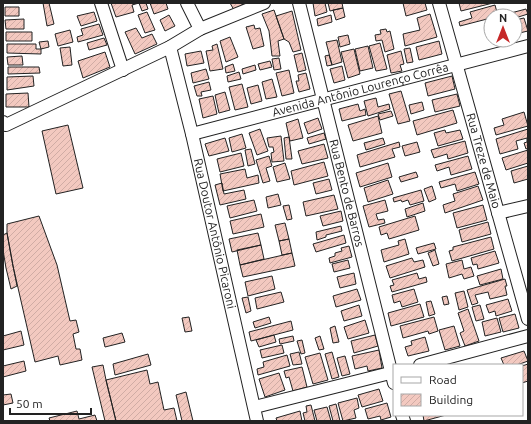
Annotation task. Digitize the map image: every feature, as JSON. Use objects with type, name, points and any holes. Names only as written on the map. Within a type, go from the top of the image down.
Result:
[{"type":"street","points":[[101,3],[123,70]]},
{"type":"street","points":[[187,3],[200,29]]},
{"type":"street","points":[[5,123],[123,70],[170,47],[200,29],[264,3]]},
{"type":"street","name":"Rua Bento de Barros","points":[[299,3],[393,376]]},
{"type":"street","name":"Rua Treze de Maio","points":[[439,3],[528,319]]},
{"type":"street","name":"Avenida Antônio Lourenço Corrêa","points":[[192,134],[528,46]]},
{"type":"street","name":"Rua Doutor Antônio Picaroni","points":[[170,47],[192,134],[258,421]]},
{"type":"street","points":[[498,213],[528,206]]},
{"type":"street","points":[[424,364],[528,336]]},
{"type":"street","points":[[255,407],[393,376]]},
{"type":"building","points":[[43,3],[49,3],[54,24],[47,26]]},
{"type":"building","points":[[111,3],[139,3],[132,5],[134,12],[116,17]]},
{"type":"building","points":[[139,3],[146,3],[148,9],[142,11]]},
{"type":"building","points":[[150,3],[166,3],[168,9],[154,14]]},
{"type":"building","points":[[230,3],[245,3],[234,10]]},
{"type":"building","points":[[313,3],[325,3],[327,12],[315,16]]},
{"type":"building","points":[[328,3],[342,3],[343,8],[330,11]]},
{"type":"building","points":[[403,3],[425,3],[427,10],[406,16]]},
{"type":"building","points":[[459,3],[493,3],[461,11]]},
{"type":"building","points":[[495,5],[496,8],[484,8]]},
{"type":"building","points":[[5,7],[19,7],[19,16],[5,16]]},
{"type":"building","points":[[343,8],[345,17],[336,20],[333,10]]},
{"type":"building","points":[[483,8],[483,20],[460,26],[459,22],[472,18],[470,12]]},
{"type":"building","points":[[526,9],[528,14],[523,16],[523,10]]},
{"type":"building","points":[[274,10],[284,39],[278,41],[280,56],[272,56],[269,31],[262,14]]},
{"type":"building","points":[[292,11],[301,50],[293,52],[289,42],[284,39],[276,16]]},
{"type":"building","points":[[94,12],[97,21],[81,26],[77,16]]},
{"type":"building","points":[[147,12],[155,30],[145,33],[138,15]]},
{"type":"building","points":[[430,14],[437,37],[405,46],[403,34],[420,30],[417,18]]},
{"type":"building","points":[[169,15],[175,26],[165,31],[160,20]]},
{"type":"building","points":[[331,15],[332,22],[318,26],[317,19]]},
{"type":"building","points":[[523,18],[528,31],[523,32]]},
{"type":"building","points":[[24,19],[24,29],[6,29],[5,20]]},
{"type":"building","points":[[99,24],[103,35],[78,42],[77,37],[83,35],[81,29]]},
{"type":"building","points":[[254,25],[255,29],[260,28],[264,46],[253,49],[246,27]]},
{"type":"building","points":[[136,28],[142,38],[152,34],[157,44],[135,54],[125,32]]},
{"type":"building","points":[[386,29],[387,32],[390,31],[394,49],[385,52],[382,40],[376,41],[375,35],[381,34],[380,30]]},
{"type":"building","points":[[70,30],[73,42],[58,46],[55,34]]},
{"type":"building","points":[[6,32],[32,32],[32,41],[6,41]]},
{"type":"building","points":[[348,35],[350,44],[340,47],[338,37]]},
{"type":"building","points":[[230,37],[238,57],[226,62],[220,41]]},
{"type":"building","points":[[104,38],[107,45],[89,50],[87,43]]},
{"type":"building","points":[[337,40],[342,62],[332,65],[326,42]]},
{"type":"building","points":[[48,41],[49,47],[41,49],[39,42]]},
{"type":"building","points":[[439,41],[442,54],[419,60],[416,47]]},
{"type":"building","points":[[380,43],[387,69],[376,71],[369,46]]},
{"type":"building","points":[[7,44],[36,44],[36,49],[41,49],[41,54],[7,53]]},
{"type":"building","points":[[217,44],[223,69],[210,71],[206,51],[213,50],[212,46]]},
{"type":"building","points":[[368,46],[373,68],[360,71],[355,49]]},
{"type":"building","points":[[70,47],[72,65],[63,66],[60,48]]},
{"type":"building","points":[[410,48],[413,62],[407,63],[404,49]]},
{"type":"building","points":[[354,49],[360,74],[348,78],[341,52]]},
{"type":"building","points":[[201,51],[204,63],[187,66],[185,54]]},
{"type":"building","points":[[401,51],[404,64],[400,65],[402,71],[391,73],[387,55]]},
{"type":"building","points":[[105,52],[110,67],[83,78],[78,61]]},
{"type":"building","points":[[302,53],[306,70],[298,72],[294,55]]},
{"type":"building","points":[[329,55],[332,65],[327,66],[325,56]]},
{"type":"building","points":[[22,56],[23,65],[8,65],[7,57]]},
{"type":"building","points":[[279,58],[281,69],[274,70],[272,59]]},
{"type":"building","points":[[270,61],[272,67],[260,70],[258,64]]},
{"type":"building","points":[[233,64],[235,71],[226,73],[225,67]]},
{"type":"building","points":[[255,65],[256,70],[243,74],[242,69]]},
{"type":"building","points":[[342,66],[345,80],[334,83],[330,69]]},
{"type":"building","points":[[8,67],[39,67],[40,73],[8,74]]},
{"type":"building","points":[[206,69],[209,79],[193,83],[191,73]]},
{"type":"building","points":[[289,70],[294,93],[282,96],[276,73]]},
{"type":"building","points":[[239,72],[241,79],[228,82],[227,76]]},
{"type":"building","points":[[306,73],[310,89],[299,92],[296,81],[299,81],[298,75]]},
{"type":"building","points":[[33,76],[34,86],[7,90],[7,77]]},
{"type":"building","points":[[452,76],[455,89],[428,96],[425,83]]},
{"type":"building","points":[[272,79],[277,97],[266,99],[262,82]]},
{"type":"building","points":[[209,82],[211,90],[201,92],[202,96],[197,96],[194,86]]},
{"type":"building","points":[[242,84],[248,107],[235,110],[229,87]]},
{"type":"building","points":[[258,85],[262,101],[251,104],[247,88]]},
{"type":"building","points":[[401,91],[410,121],[398,124],[389,94]]},
{"type":"building","points":[[225,92],[230,110],[219,113],[215,95]]},
{"type":"building","points":[[28,93],[29,107],[6,107],[6,94]]},
{"type":"building","points":[[457,94],[460,106],[435,112],[432,100]]},
{"type":"building","points":[[213,96],[217,114],[203,118],[199,99]]},
{"type":"building","points":[[376,98],[378,107],[389,104],[390,109],[368,116],[364,101]]},
{"type":"building","points":[[422,102],[424,110],[411,114],[409,105]]},
{"type":"building","points":[[358,104],[360,111],[365,109],[366,115],[342,121],[339,109]]},
{"type":"building","points":[[453,110],[457,123],[417,135],[413,121]]},
{"type":"building","points":[[391,111],[393,116],[380,120],[378,114]]},
{"type":"building","points":[[524,112],[528,126],[496,135],[494,128],[504,125],[502,119]]},
{"type":"building","points":[[378,116],[382,133],[353,141],[348,125]]},
{"type":"building","points":[[318,118],[322,129],[308,134],[304,123]]},
{"type":"building","points":[[298,119],[303,138],[290,141],[286,123]]},
{"type":"building","points":[[68,125],[83,188],[56,194],[42,131]]},
{"type":"building","points":[[260,129],[268,151],[257,155],[249,133]]},
{"type":"building","points":[[528,129],[528,148],[526,149],[524,143],[527,142],[527,138],[516,141],[518,149],[500,154],[496,139]]},
{"type":"building","points":[[445,130],[446,133],[460,130],[463,139],[438,146],[434,133]]},
{"type":"building","points":[[324,133],[326,139],[309,144],[307,138]]},
{"type":"building","points":[[242,134],[246,148],[232,152],[229,138]]},
{"type":"building","points":[[281,136],[284,161],[272,162],[271,153],[274,152],[273,147],[269,147],[267,138]]},
{"type":"building","points":[[289,137],[292,159],[286,159],[284,138]]},
{"type":"building","points":[[225,138],[229,151],[209,156],[205,144]]},
{"type":"building","points":[[383,138],[385,144],[366,150],[364,143]]},
{"type":"building","points":[[465,141],[468,153],[448,159],[447,154],[434,158],[431,150]]},
{"type":"building","points":[[399,142],[400,147],[392,149],[395,157],[360,167],[357,155]]},
{"type":"building","points":[[417,142],[420,152],[405,156],[402,146]]},
{"type":"building","points":[[324,144],[328,158],[302,164],[298,151]]},
{"type":"building","points":[[251,149],[255,164],[248,166],[245,150]]},
{"type":"building","points":[[528,150],[528,163],[506,170],[502,158]]},
{"type":"building","points":[[241,153],[244,166],[220,172],[217,159]]},
{"type":"building","points":[[269,156],[272,166],[266,168],[270,181],[263,183],[256,160]]},
{"type":"building","points":[[468,156],[472,169],[451,175],[449,167],[437,171],[435,165]]},
{"type":"building","points":[[324,162],[328,176],[294,185],[291,171]]},
{"type":"building","points":[[285,163],[290,179],[277,182],[273,167]]},
{"type":"building","points":[[388,163],[392,177],[360,187],[356,173]]},
{"type":"building","points":[[528,166],[528,179],[514,183],[511,171]]},
{"type":"building","points":[[245,169],[247,178],[258,175],[259,183],[223,191],[220,174]]},
{"type":"building","points":[[416,172],[418,177],[401,182],[399,177]]},
{"type":"building","points":[[475,172],[479,184],[457,191],[455,184],[441,188],[439,182]]},
{"type":"building","points":[[329,179],[332,190],[316,194],[313,183]]},
{"type":"building","points":[[388,180],[393,194],[368,202],[364,188]]},
{"type":"building","points":[[222,183],[224,194],[244,190],[246,199],[220,205],[215,185]]},
{"type":"building","points":[[432,186],[436,199],[429,202],[424,189]]},
{"type":"building","points":[[478,186],[483,200],[445,213],[443,205],[455,201],[453,194]]},
{"type":"building","points":[[421,190],[424,201],[410,205],[408,200],[394,202],[393,198]]},
{"type":"building","points":[[278,194],[281,205],[268,208],[266,197]]},
{"type":"building","points":[[334,195],[338,209],[306,216],[303,202]]},
{"type":"building","points":[[254,200],[257,211],[230,218],[227,206]]},
{"type":"building","points":[[385,200],[388,211],[376,214],[378,220],[384,219],[385,223],[369,227],[363,206]]},
{"type":"building","points":[[423,203],[425,211],[407,217],[405,209]]},
{"type":"building","points":[[289,205],[292,219],[287,220],[283,206]]},
{"type":"building","points":[[483,205],[487,220],[457,228],[453,213]]},
{"type":"building","points":[[341,211],[343,221],[323,226],[320,216]]},
{"type":"building","points":[[261,214],[264,227],[233,234],[230,221]]},
{"type":"building","points":[[39,216],[57,265],[70,321],[76,320],[79,332],[73,334],[76,349],[80,349],[82,360],[60,365],[58,356],[35,362],[7,233],[7,224]]},
{"type":"building","points":[[415,216],[419,230],[389,239],[387,233],[381,235],[379,227]]},
{"type":"building","points":[[488,222],[491,234],[462,242],[459,230]]},
{"type":"building","points":[[285,223],[289,239],[279,241],[275,225]]},
{"type":"building","points":[[341,226],[342,231],[326,235],[326,237],[317,240],[316,232]]},
{"type":"building","points":[[7,233],[17,286],[11,289],[3,250],[3,235]]},
{"type":"building","points":[[258,233],[261,245],[232,252],[229,239]]},
{"type":"building","points":[[344,235],[346,243],[316,252],[313,244]]},
{"type":"building","points":[[491,237],[494,249],[452,261],[449,251],[453,250],[453,247]]},
{"type":"building","points":[[289,239],[292,253],[282,255],[279,241]]},
{"type":"building","points":[[405,239],[409,254],[384,262],[381,250],[399,245],[398,241]]},
{"type":"building","points":[[434,243],[436,249],[418,254],[416,248]]},
{"type":"building","points":[[261,245],[264,259],[240,265],[237,250]]},
{"type":"building","points":[[349,246],[352,257],[330,263],[329,258],[335,256],[335,253],[342,251],[341,248]]},
{"type":"building","points":[[435,250],[439,264],[433,266],[428,253]]},
{"type":"building","points":[[495,251],[499,263],[478,269],[477,264],[473,265],[471,258]]},
{"type":"building","points":[[292,253],[295,266],[243,277],[240,265]]},
{"type":"building","points":[[412,258],[414,262],[423,260],[425,267],[390,278],[386,266]]},
{"type":"building","points":[[348,260],[350,268],[334,272],[332,264]]},
{"type":"building","points":[[462,260],[464,269],[471,267],[474,276],[464,279],[462,274],[449,278],[446,264]]},
{"type":"building","points":[[501,269],[503,279],[480,285],[477,276]]},
{"type":"building","points":[[354,273],[356,284],[340,288],[337,277]]},
{"type":"building","points":[[417,273],[419,279],[426,277],[427,282],[392,292],[390,286],[394,285],[392,280]]},
{"type":"building","points":[[272,276],[275,289],[248,296],[245,282]]},
{"type":"building","points":[[505,279],[507,295],[490,299],[488,292],[475,295],[478,303],[472,305],[467,290]]},
{"type":"building","points":[[357,289],[361,300],[336,307],[333,296]]},
{"type":"building","points":[[414,289],[418,302],[402,307],[400,301],[394,303],[392,295]]},
{"type":"building","points":[[464,291],[468,307],[459,310],[455,293]]},
{"type":"building","points":[[281,292],[284,302],[257,309],[255,298]]},
{"type":"building","points":[[447,296],[449,304],[444,305],[442,297]]},
{"type":"building","points":[[248,297],[251,311],[246,313],[242,298]]},
{"type":"building","points":[[508,299],[512,311],[496,316],[495,311],[489,313],[486,305]]},
{"type":"building","points":[[431,301],[435,314],[429,316],[426,302]]},
{"type":"building","points":[[420,304],[424,317],[391,326],[388,313]]},
{"type":"building","points":[[359,305],[362,316],[344,321],[341,311]]},
{"type":"building","points":[[480,305],[484,319],[476,321],[472,307]]},
{"type":"building","points":[[468,309],[479,341],[465,346],[460,333],[464,331],[458,313]]},
{"type":"building","points":[[515,314],[519,328],[503,332],[499,318]]},
{"type":"building","points":[[189,317],[192,331],[185,332],[182,318]]},
{"type":"building","points":[[269,317],[271,323],[255,328],[253,322]]},
{"type":"building","points":[[434,317],[438,331],[429,334],[428,331],[403,338],[400,326]]},
{"type":"building","points":[[497,318],[501,332],[485,336],[482,322]]},
{"type":"building","points":[[365,320],[369,333],[348,339],[344,327]]},
{"type":"building","points":[[291,321],[293,330],[251,341],[249,332]]},
{"type":"building","points":[[335,326],[339,342],[333,343],[330,328]]},
{"type":"building","points":[[454,326],[460,346],[445,350],[439,330]]},
{"type":"building","points":[[21,331],[24,345],[3,350],[3,336]]},
{"type":"building","points":[[122,333],[125,342],[105,347],[103,338]]},
{"type":"building","points":[[274,335],[276,342],[259,347],[256,340]]},
{"type":"building","points":[[375,335],[378,346],[354,353],[351,341]]},
{"type":"building","points":[[293,336],[294,341],[280,344],[279,339]]},
{"type":"building","points":[[320,336],[324,349],[319,350],[315,338]]},
{"type":"building","points":[[425,337],[429,351],[408,356],[405,347],[412,345],[411,341]]},
{"type":"building","points":[[302,340],[305,353],[301,354],[297,341]]},
{"type":"building","points":[[282,345],[284,353],[262,358],[260,350]]},
{"type":"building","points":[[379,350],[382,368],[368,371],[367,366],[355,369],[352,356]]},
{"type":"building","points":[[524,351],[528,361],[520,364],[504,364],[501,358]]},
{"type":"building","points":[[299,352],[302,364],[293,365],[290,354]]},
{"type":"building","points":[[332,352],[339,377],[332,379],[325,354]]},
{"type":"building","points":[[320,353],[328,380],[313,384],[305,357]]},
{"type":"building","points":[[148,354],[151,365],[115,375],[113,364]]},
{"type":"building","points":[[287,355],[290,366],[258,375],[257,369],[264,367],[263,362]]},
{"type":"building","points":[[345,356],[350,374],[342,376],[337,358]]},
{"type":"building","points":[[24,361],[26,371],[3,377],[3,366]]},
{"type":"building","points":[[528,364],[528,381],[523,383],[523,366]]},
{"type":"building","points":[[103,365],[116,421],[105,421],[92,367]]},
{"type":"building","points":[[302,367],[307,387],[293,391],[289,377],[286,378],[284,371]]},
{"type":"building","points":[[147,370],[150,384],[158,382],[164,410],[174,408],[177,421],[116,421],[106,380]]},
{"type":"building","points":[[279,373],[285,390],[265,397],[259,379]]},
{"type":"building","points":[[379,389],[383,401],[362,407],[358,395]]},
{"type":"building","points":[[186,392],[193,421],[182,421],[176,395]]},
{"type":"building","points":[[11,394],[13,403],[3,405],[3,395]]},
{"type":"building","points":[[357,398],[359,408],[354,410],[356,418],[343,421],[338,403]]},
{"type":"building","points":[[387,403],[391,417],[381,420],[380,416],[368,419],[365,409]]},
{"type":"building","points":[[336,404],[340,421],[333,421],[329,406]]},
{"type":"building","points":[[311,405],[315,421],[305,421],[303,413],[307,412],[306,406]]},
{"type":"building","points":[[327,407],[331,421],[317,421],[314,410]]},
{"type":"building","points":[[77,411],[79,419],[95,415],[97,421],[50,421],[49,418]]},
{"type":"building","points":[[300,411],[302,421],[277,421],[276,418]]},
{"type":"building","points":[[423,416],[442,416],[424,421]]}]
